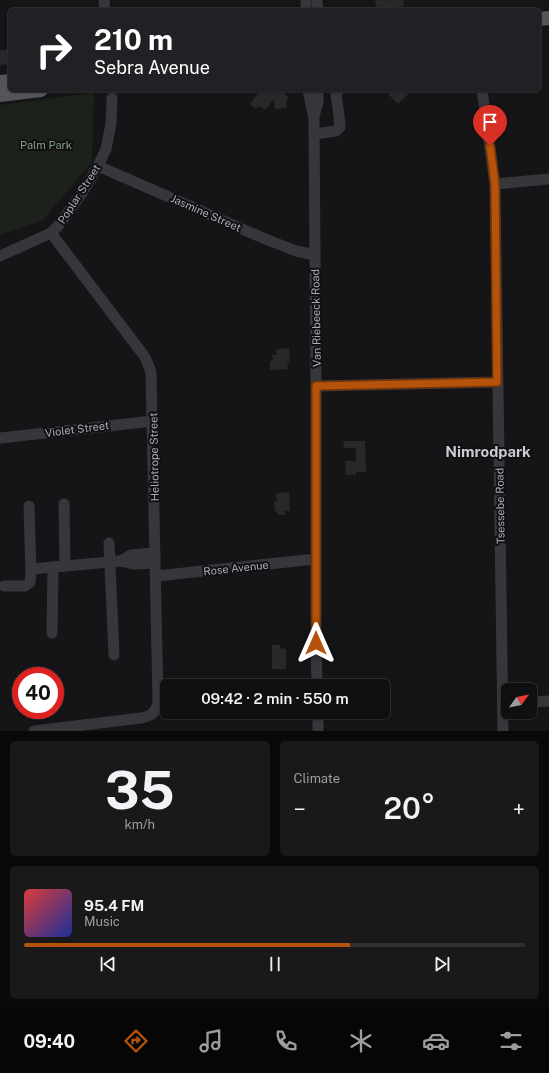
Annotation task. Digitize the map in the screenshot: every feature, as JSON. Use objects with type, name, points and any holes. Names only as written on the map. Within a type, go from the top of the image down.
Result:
[{"type":"main road","points":[[0,95],[25,92]]},
{"type":"street","name":"Van Riebeeck Road","points":[[308,92],[314,119],[317,679]]},
{"type":"street","name":"Van Riebeeck Road","points":[[314,119],[318,103],[318,92]]},
{"type":"street","points":[[314,134],[336,131],[340,127],[340,115],[336,95],[337,92]]},
{"type":"street","name":"Tsessebe Road","points":[[482,92],[495,184],[497,382],[505,683]]},
{"type":"street","name":"Poplar Street","points":[[0,256],[51,233],[59,225],[82,193],[106,149],[110,134],[112,98]]},
{"type":"street","name":"Jasmine Street","points":[[98,166],[263,238],[296,251],[315,255]]},
{"type":"street","points":[[495,184],[549,179]]},
{"type":"street","name":"Heliotrope Street","points":[[34,731],[133,720],[146,717],[153,714],[158,702],[152,378],[149,364],[51,233]]},
{"type":"street","points":[[316,386],[497,382]]},
{"type":"street","name":"Violet Street","points":[[0,438],[153,421]]},
{"type":"street","points":[[64,504],[65,566]]},
{"type":"street","points":[[4,586],[22,586],[28,584],[31,578],[29,506]]},
{"type":"street","points":[[109,544],[114,655]]},
{"type":"street","points":[[31,569],[121,561],[133,564],[155,558]]},
{"type":"street","name":"Rose Avenue","points":[[156,576],[316,558]]},
{"type":"street","points":[[52,632],[53,567]]},
{"type":"street","points":[[537,702],[549,702]]},
{"type":"street","points":[[318,719],[318,731]]},
{"type":"street","name":"Tsessebe Road","points":[[503,731],[504,719]]},
{"type":"green space","name":"Palm Park","points":[[94,93],[92,162],[43,220],[0,235],[0,105]]},
{"type":"building","points":[[375,0],[403,0],[404,6],[377,8]]},
{"type":"building","points":[[0,50],[7,50],[8,64],[0,65]]},
{"type":"building","points":[[259,92],[282,92],[289,98],[286,101],[287,108],[275,109],[274,99],[265,110],[259,106],[256,109],[250,104]]},
{"type":"building","points":[[390,92],[410,92],[398,104],[388,94]]},
{"type":"building","points":[[289,348],[290,363],[287,363],[288,369],[270,370],[270,361],[273,361],[272,355],[277,355],[276,349]]},
{"type":"building","points":[[343,441],[365,441],[366,472],[356,472],[356,475],[346,475],[345,461],[356,461],[356,448],[344,448]]},
{"type":"building","points":[[289,492],[290,511],[285,511],[285,515],[278,515],[277,511],[275,512],[274,502],[277,502],[276,493]]},
{"type":"building","points":[[272,645],[280,645],[280,648],[286,649],[286,669],[272,669]]},
{"type":"district","name":"Nimrodpark","points":[[488,452]]},
{"type":"route","points":[[316,643],[316,386],[497,382],[497,250],[495,184],[490,146]]}]
